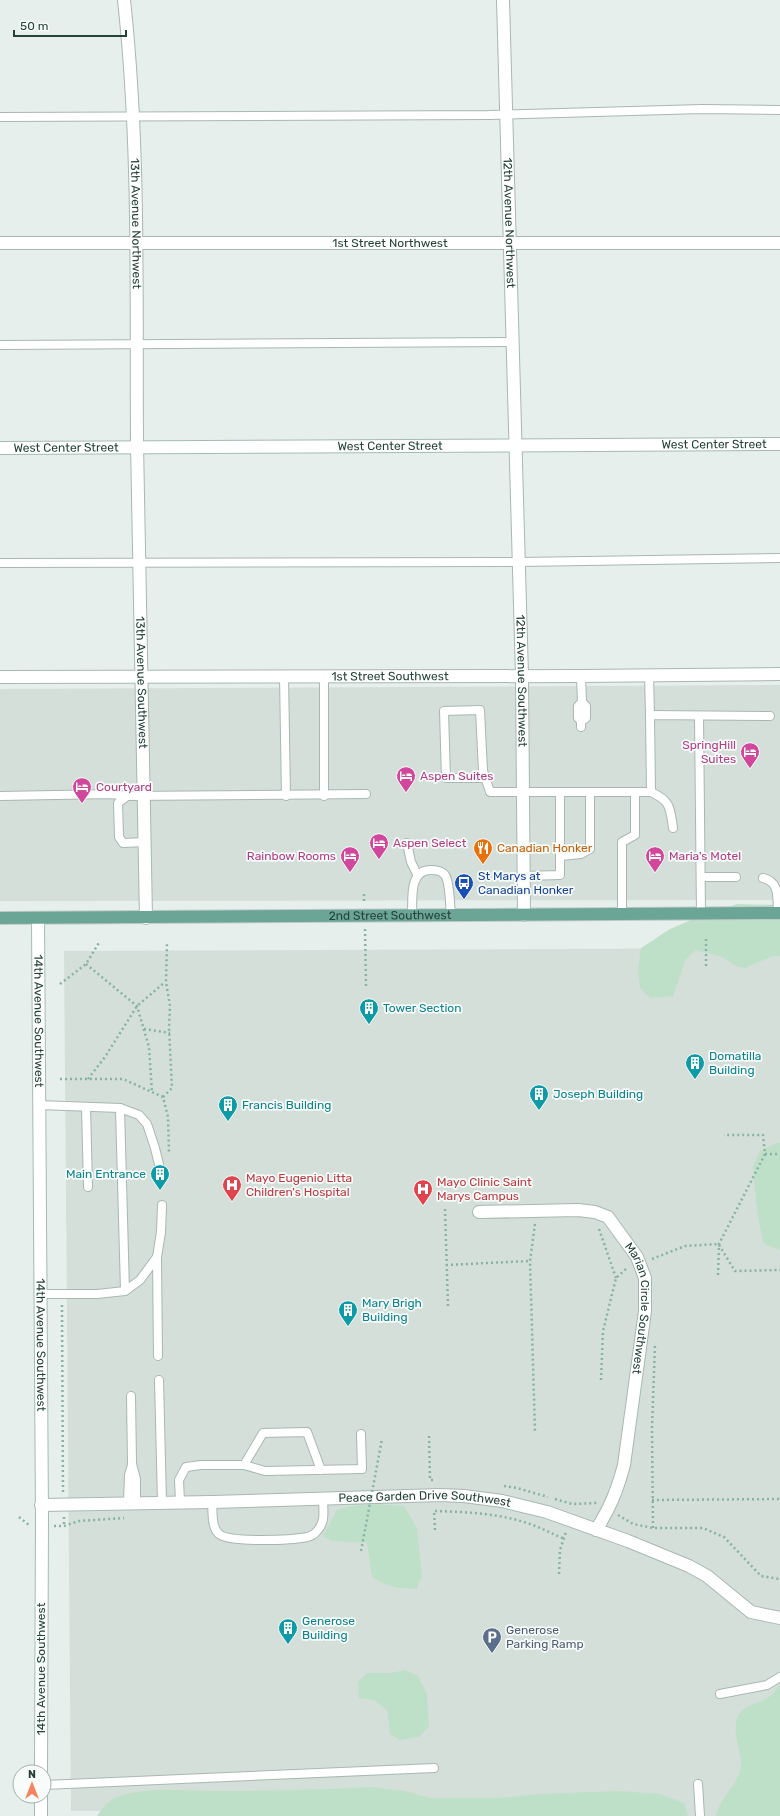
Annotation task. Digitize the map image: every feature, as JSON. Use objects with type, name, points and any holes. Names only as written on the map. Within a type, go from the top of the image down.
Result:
[{"type":"main road","name":"2nd Street Southwest","points":[[0,918],[779,913]]},
{"type":"street","name":"13th Avenue Northwest","points":[[124,0],[130,54],[136,243],[137,447]]},
{"type":"street","name":"12th Avenue Northwest","points":[[503,0],[516,445]]},
{"type":"street","name":"1st Street Northwest","points":[[0,243],[780,243]]},
{"type":"street","name":"West Center Street","points":[[0,448],[780,444]]},
{"type":"street","name":"12th Avenue Southwest","points":[[516,445],[522,676],[524,915]]},
{"type":"street","name":"13th Avenue Southwest","points":[[137,447],[146,918]]},
{"type":"street","name":"1st Street Southwest","points":[[0,677],[581,676],[780,674]]},
{"type":"street","name":"14th Avenue Southwest","points":[[38,918],[41,1294],[41,1764]]},
{"type":"street","name":"Marian Circle Southwest","points":[[479,1212],[578,1210],[595,1212],[608,1217],[637,1257],[644,1278],[644,1311],[624,1466],[611,1506],[596,1530]]},
{"type":"street","name":"Peace Garden Drive Southwest","points":[[41,1505],[423,1496],[472,1497],[502,1501],[528,1507],[657,1551],[707,1576],[751,1612],[780,1618]]},
{"type":"street","points":[[40,1816],[41,1804]]},
{"type":"lane","points":[[0,117],[506,114],[702,109],[780,110]]},
{"type":"lane","points":[[0,345],[513,342]]},
{"type":"lane","points":[[0,563],[519,562],[780,558]]},
{"type":"lane","points":[[649,675],[651,792]]},
{"type":"lane","points":[[284,676],[286,796]]},
{"type":"lane","points":[[324,676],[324,796]]},
{"type":"lane","points":[[581,676],[582,702],[586,706],[586,718],[582,724]]},
{"type":"lane","points":[[484,778],[446,778],[444,711],[480,710],[484,778],[490,792],[651,792],[663,797],[670,809],[673,828]]},
{"type":"lane","points":[[650,715],[770,716]]},
{"type":"lane","points":[[699,716],[701,914]]},
{"type":"lane","points":[[524,876],[560,875],[560,792]]},
{"type":"lane","points":[[561,856],[581,854],[590,849],[590,792]]},
{"type":"lane","points":[[622,914],[622,842],[635,835],[635,792]]},
{"type":"lane","points":[[0,796],[111,794],[127,796],[324,796],[366,794]]},
{"type":"lane","points":[[127,796],[118,803],[119,837],[123,843],[145,842]]},
{"type":"lane","points":[[407,843],[411,862],[418,874]]},
{"type":"lane","points":[[412,916],[414,881],[418,874],[425,870],[432,870],[439,871],[445,875],[448,883],[451,916]]},
{"type":"lane","points":[[701,877],[736,877]]},
{"type":"lane","points":[[763,878],[772,880],[775,883],[779,913]]},
{"type":"lane","points":[[40,1105],[120,1108],[139,1115],[147,1124],[162,1177]]},
{"type":"lane","points":[[86,1107],[88,1187]]},
{"type":"lane","points":[[120,1108],[125,1291]]},
{"type":"lane","points":[[158,1356],[157,1257],[161,1232],[162,1205]]},
{"type":"lane","points":[[41,1294],[97,1294],[125,1291],[140,1280],[157,1257]]},
{"type":"lane","points":[[159,1380],[162,1502]]},
{"type":"lane","points":[[131,1396],[132,1464],[136,1479],[132,1503]]},
{"type":"lane","points":[[244,1465],[263,1433],[307,1432],[320,1470]]},
{"type":"lane","points":[[180,1502],[179,1480],[186,1468],[201,1465],[244,1465],[265,1472],[362,1469],[361,1434]]},
{"type":"lane","points":[[212,1502],[214,1527],[224,1538],[239,1540],[292,1539],[308,1537],[316,1532],[322,1525],[324,1518],[323,1499]]},
{"type":"lane","points":[[720,1694],[767,1685],[780,1677]]},
{"type":"lane","points":[[52,1785],[434,1768]]},
{"type":"lane","points":[[698,1784],[700,1816]]},
{"type":"path","points":[[706,939],[706,966]]},
{"type":"path","points":[[60,984],[86,964],[100,941]]},
{"type":"path","points":[[163,1097],[172,1088],[170,1006],[166,982],[167,942]]},
{"type":"path","points":[[366,947],[366,986]]},
{"type":"path","points":[[86,964],[137,1006],[149,1047],[152,1093]]},
{"type":"path","points":[[88,1079],[105,1057],[137,1006],[166,982]]},
{"type":"path","points":[[144,1029],[170,1033]]},
{"type":"path","points":[[60,1078],[123,1079],[163,1097]]},
{"type":"path","points":[[163,1097],[168,1117],[169,1156]]},
{"type":"path","points":[[718,1276],[719,1244],[765,1154],[763,1135],[724,1135]]},
{"type":"path","points":[[765,1154],[780,1154]]},
{"type":"path","points":[[445,1209],[448,1306]]},
{"type":"path","points":[[597,1222],[616,1278],[603,1331],[601,1380]]},
{"type":"path","points":[[535,1432],[530,1261],[535,1224],[542,1224]]},
{"type":"path","points":[[655,1265],[654,1258],[685,1246],[719,1244]]},
{"type":"path","points":[[719,1244],[735,1271],[780,1270]]},
{"type":"path","points":[[446,1265],[530,1261]]},
{"type":"path","points":[[62,1294],[63,1487]]},
{"type":"path","points":[[655,1336],[652,1428],[653,1528],[703,1528],[724,1536],[761,1576],[780,1578]]},
{"type":"path","points":[[429,1436],[430,1480],[438,1481]]},
{"type":"path","points":[[361,1551],[382,1439]]},
{"type":"path","points":[[503,1486],[517,1488],[572,1504]]},
{"type":"path","points":[[652,1500],[780,1499]]},
{"type":"path","points":[[435,1530],[434,1511],[473,1512],[506,1517],[528,1523],[565,1539],[560,1550],[559,1574]]},
{"type":"path","points":[[64,1526],[79,1521],[126,1518]]},
{"type":"shaded area","points":[[780,685],[780,900],[0,901],[0,689]]},
{"type":"shaded area","name":"Mayo Clinic Saint Marys Campus","points":[[780,948],[780,1816],[345,1816],[344,1809],[71,1811],[64,951]]},
{"type":"green space","points":[[737,904],[780,905],[780,956],[773,956],[745,968],[736,966],[722,957],[696,950],[686,959],[673,996],[650,998],[640,987],[638,970],[641,948],[670,929]]},
{"type":"green space","points":[[780,1143],[780,1250],[764,1244],[756,1203],[753,1166],[760,1151]]},
{"type":"green space","points":[[375,1504],[404,1506],[417,1528],[422,1577],[416,1589],[393,1586],[372,1577],[367,1543],[332,1541],[323,1536],[337,1510],[352,1506]]},
{"type":"green space","points":[[405,1670],[418,1676],[427,1694],[429,1726],[419,1737],[400,1740],[390,1734],[387,1710],[374,1700],[359,1698],[358,1682],[367,1673],[391,1673]]},
{"type":"green space","points":[[780,1685],[780,1816],[716,1816],[720,1804],[735,1783],[740,1771],[741,1759],[736,1738],[736,1723],[738,1716],[743,1709],[771,1696]]},
{"type":"green space","points":[[371,1787],[405,1791],[430,1798],[497,1798],[540,1794],[619,1791],[660,1794],[684,1803],[688,1816],[97,1816],[111,1800],[142,1791],[274,1791]]},
{"type":"place","name":"SpringHill Suites","points":[[750,769]]},
{"type":"place","name":"Aspen Suites","points":[[406,793]]},
{"type":"place","name":"Courtyard","points":[[82,804]]},
{"type":"place","name":"Aspen Select","points":[[379,860]]},
{"type":"place","name":"Canadian Honker","points":[[483,865]]},
{"type":"place","name":"Rainbow Rooms","points":[[350,873]]},
{"type":"place","name":"Maria's Motel","points":[[655,873]]},
{"type":"place","name":"St Marys at Canadian Honker","points":[[464,900]]},
{"type":"place","name":"Tower Section","points":[[369,1025]]},
{"type":"place","name":"Domatilla Building","points":[[695,1080]]},
{"type":"place","name":"Joseph Building","points":[[539,1111]]},
{"type":"place","name":"Francis Building","points":[[228,1122]]},
{"type":"place","name":"Main Entrance","points":[[160,1191]]},
{"type":"place","name":"Mayo Eugenio Litta Children's Hospital","points":[[232,1202]]},
{"type":"place","name":"Mayo Clinic Saint Marys Campus","points":[[423,1206]]},
{"type":"place","name":"Mary Brigh Building","points":[[348,1327]]},
{"type":"place","name":"Generose Building","points":[[288,1645]]},
{"type":"place","name":"Generose Parking Ramp","points":[[492,1654]]}]
